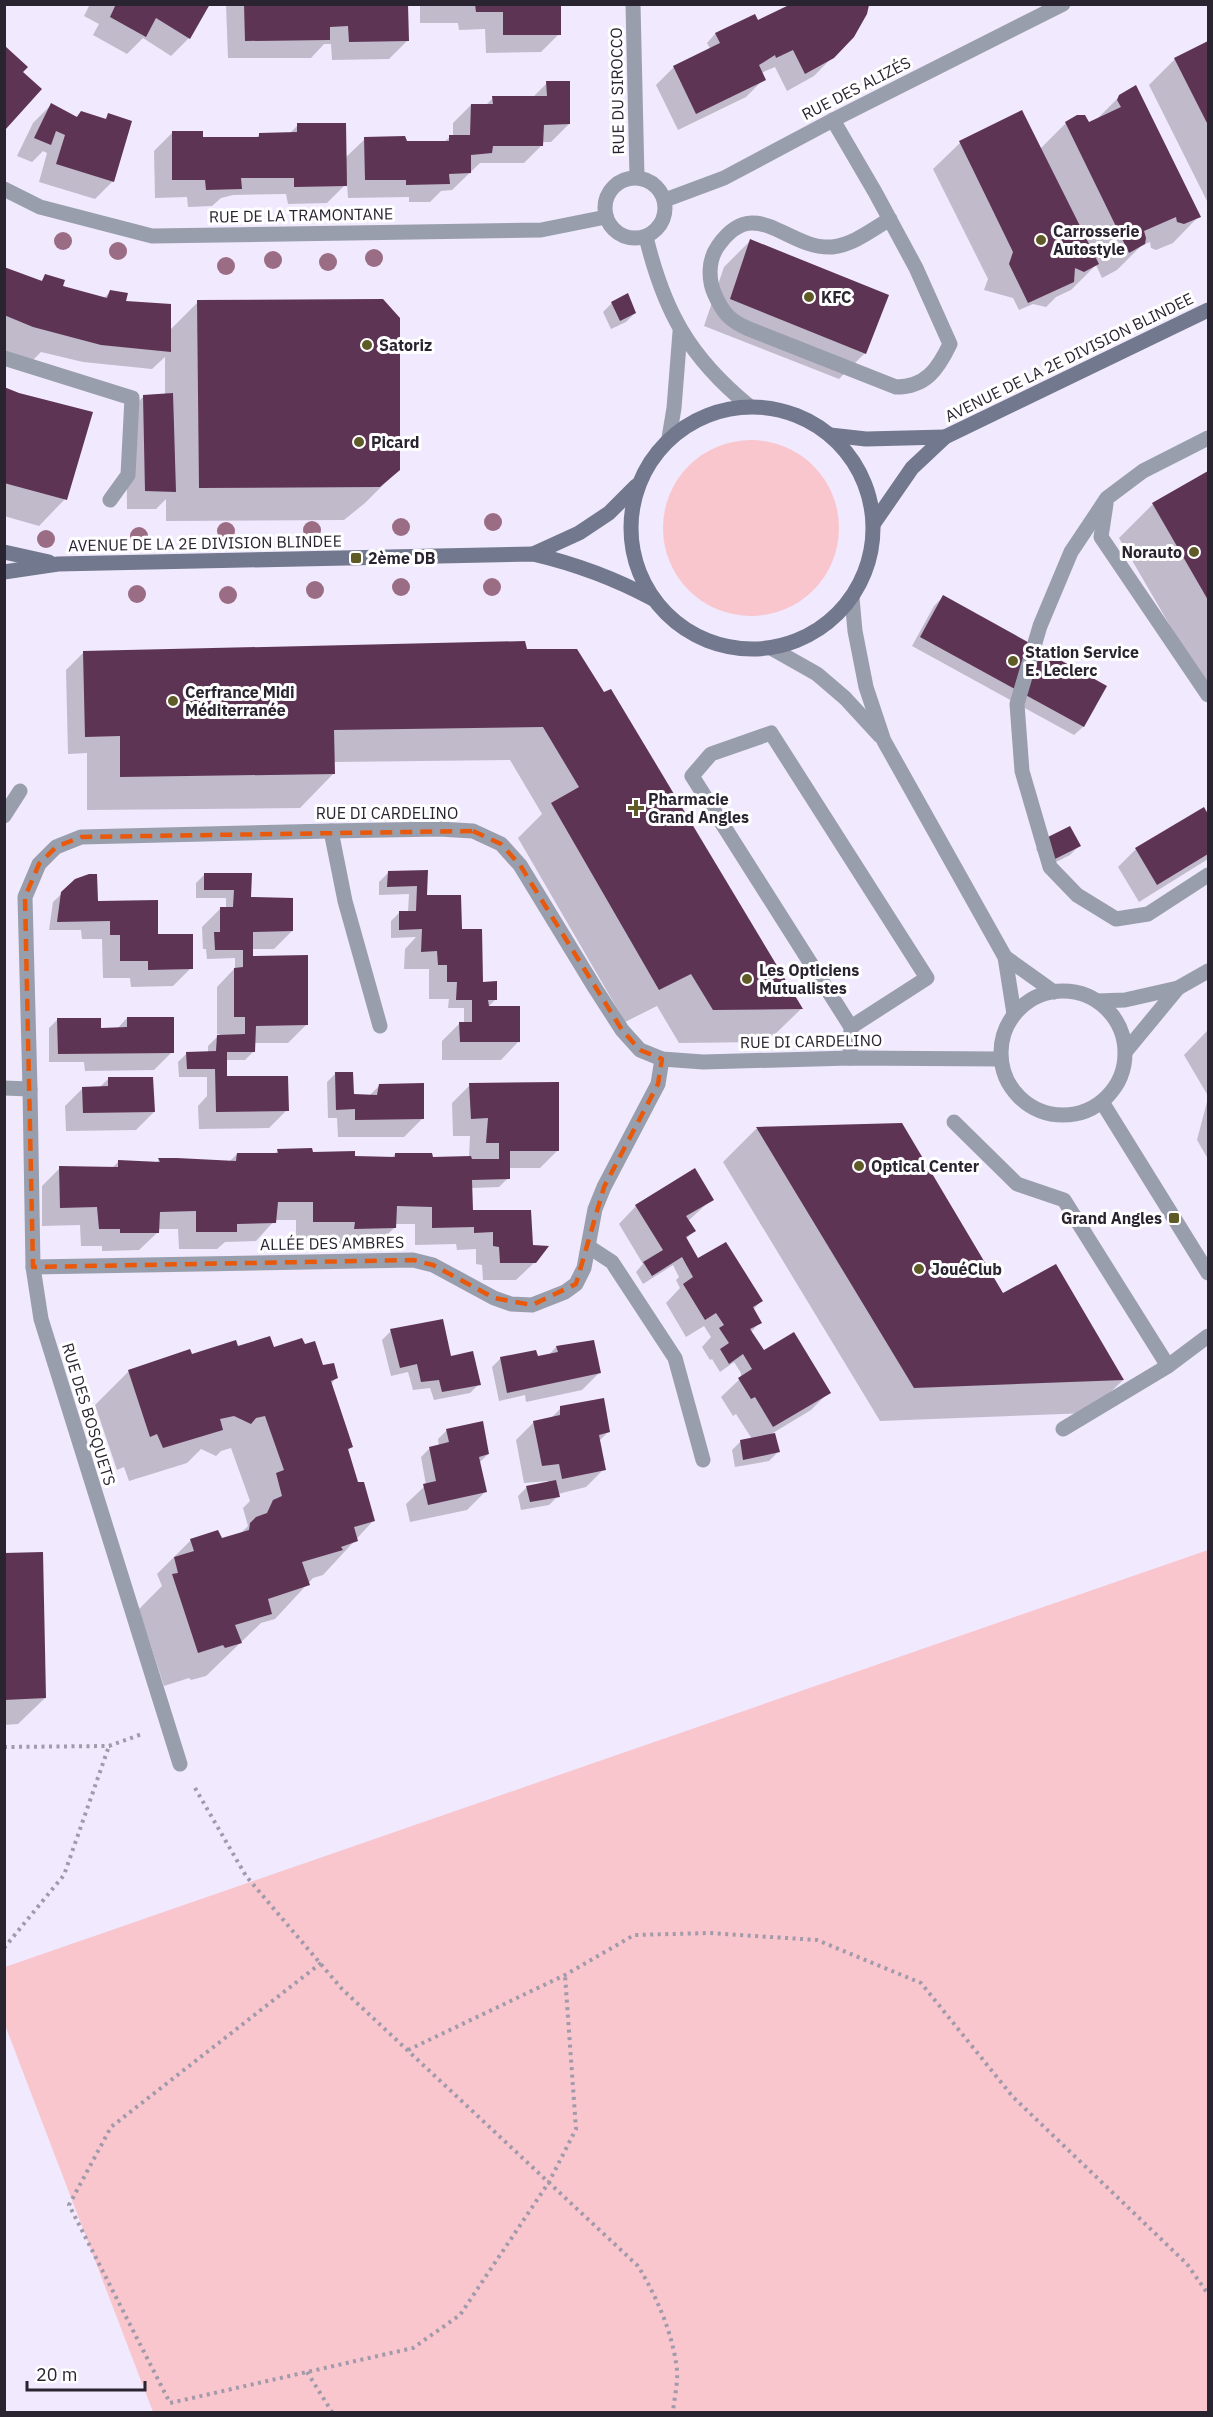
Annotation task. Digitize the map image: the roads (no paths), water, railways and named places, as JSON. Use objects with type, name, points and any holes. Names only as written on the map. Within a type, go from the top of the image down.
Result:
[{"type":"main road","name":"AVENUE DE LA 2E DIVISION BLINDEE","points":[[874,523],[912,468],[945,437],[1209,310]]},
{"type":"main road","points":[[749,406],[792,412],[830,435],[853,460],[868,490],[874,523],[872,549],[864,574],[852,598],[830,622],[802,639],[771,648],[737,648],[705,640],[676,623],[653,598],[635,564],[630,525],[636,486],[650,460],[669,438],[693,421],[720,410],[749,406]]},
{"type":"main road","name":"AVENUE DE LA 2E DIVISION BLINDEE","points":[[830,435],[866,439],[945,437]]},
{"type":"main road","name":"AVENUE DE LA 2E DIVISION BLINDEE","points":[[533,554],[579,533],[609,513],[636,486]]},
{"type":"main road","points":[[4,552],[58,564]]},
{"type":"main road","name":"AVENUE DE LA 2E DIVISION BLINDEE","points":[[58,564],[533,554],[590,570],[617,580],[653,598]]},
{"type":"main road","points":[[4,572],[58,564]]},
{"type":"street","name":"RUE DU SIROCCO","points":[[633,4],[637,177]]},
{"type":"street","name":"RUE DES ALIZÉS","points":[[665,200],[724,178],[833,120],[1063,4]]},
{"type":"street","points":[[833,120],[890,219],[916,268],[950,344],[937,368],[910,387],[896,387],[734,323],[724,314],[713,292],[710,266],[715,250],[726,234],[738,226],[756,222],[818,245],[833,247],[850,242],[890,219]]},
{"type":"street","points":[[637,177],[647,179],[659,188],[665,200],[666,215],[658,228],[646,237],[622,236],[612,228],[606,217],[604,203],[609,191],[620,181],[637,177]]},
{"type":"street","name":"RUE DE LA TRAMONTANE","points":[[4,189],[40,207],[152,236],[541,230],[606,217]]},
{"type":"street","points":[[646,237],[651,260],[680,332],[700,360],[724,386],[749,406]]},
{"type":"street","points":[[669,438],[674,408],[680,332]]},
{"type":"street","points":[[4,358],[132,398],[128,475],[110,500]]},
{"type":"street","points":[[1209,438],[1143,471],[1107,498],[1071,552],[1040,626],[1017,704],[1022,771],[1050,867],[1077,895],[1116,919],[1148,914],[1209,875]]},
{"type":"street","points":[[1107,498],[1101,537],[1209,695]]},
{"type":"street","points":[[852,598],[855,631],[866,687],[884,741],[1005,957],[1014,1014]]},
{"type":"street","points":[[771,648],[817,674],[846,698],[884,741]]},
{"type":"street","points":[[850,1058],[851,1027],[692,776],[711,754],[771,733],[927,978],[851,1027]]},
{"type":"street","points":[[4,816],[20,791]]},
{"type":"street","name":"RUE DI CARDELINO","points":[[30,1089],[25,897],[39,864],[56,847],[81,837],[439,829],[473,831],[501,844],[520,865],[622,1030],[640,1050],[662,1059],[703,1062],[850,1058],[1000,1059]]},
{"type":"street","points":[[331,831],[345,901],[380,1026]]},
{"type":"street","points":[[1005,957],[1054,992]]},
{"type":"street","points":[[1098,1001],[1112,1014],[1121,1031],[1126,1051],[1123,1070],[1115,1088],[1102,1102],[1085,1112],[1066,1116],[1047,1114],[1030,1106],[1015,1094],[1005,1078],[1000,1059],[1001,1043],[1006,1028],[1014,1014],[1032,998],[1054,992],[1069,991],[1098,1001],[1125,1000],[1178,988],[1209,971]]},
{"type":"street","points":[[1126,1051],[1178,988]]},
{"type":"street","name":"ALLÉE DES AMBRES","points":[[33,1267],[413,1260],[433,1264],[494,1298],[511,1304],[532,1305],[565,1292],[576,1284],[584,1268],[591,1225],[599,1198],[658,1084],[662,1059]]},
{"type":"street","points":[[4,1088],[30,1089]]},
{"type":"street","name":"RUE DES BOSQUETS","points":[[30,1089],[33,1267],[41,1319],[180,1764]]},
{"type":"street","points":[[1102,1102],[1209,1273]]},
{"type":"street","points":[[954,1122],[1017,1184],[1064,1200],[1168,1366]]},
{"type":"street","points":[[589,1247],[612,1262],[675,1358],[703,1460]]},
{"type":"street","points":[[1063,1429],[1168,1366],[1209,1336]]},
{"type":"place","name":"Carrosserie Autostyle","points":[[1041,240]]},
{"type":"place","name":"KFC","points":[[809,297]]},
{"type":"place","name":"Satoriz","points":[[367,345]]},
{"type":"place","name":"Picard","points":[[359,442]]},
{"type":"place","name":"Norauto","points":[[1194,552]]},
{"type":"place","name":"2ème DB","points":[[356,558]]},
{"type":"place","name":"Station Service E. Leclerc","points":[[1013,661]]},
{"type":"place","name":"Cerfrance Midi Méditerranée","points":[[173,701]]},
{"type":"place","name":"Pharmacie Grand Angles","points":[[636,808]]},
{"type":"place","name":"Les Opticiens Mutualistes","points":[[747,979]]},
{"type":"place","name":"Optical Center","points":[[859,1166]]},
{"type":"place","name":"Grand Angles","points":[[1174,1218]]},
{"type":"place","name":"JouéClub","points":[[919,1269]]}]
